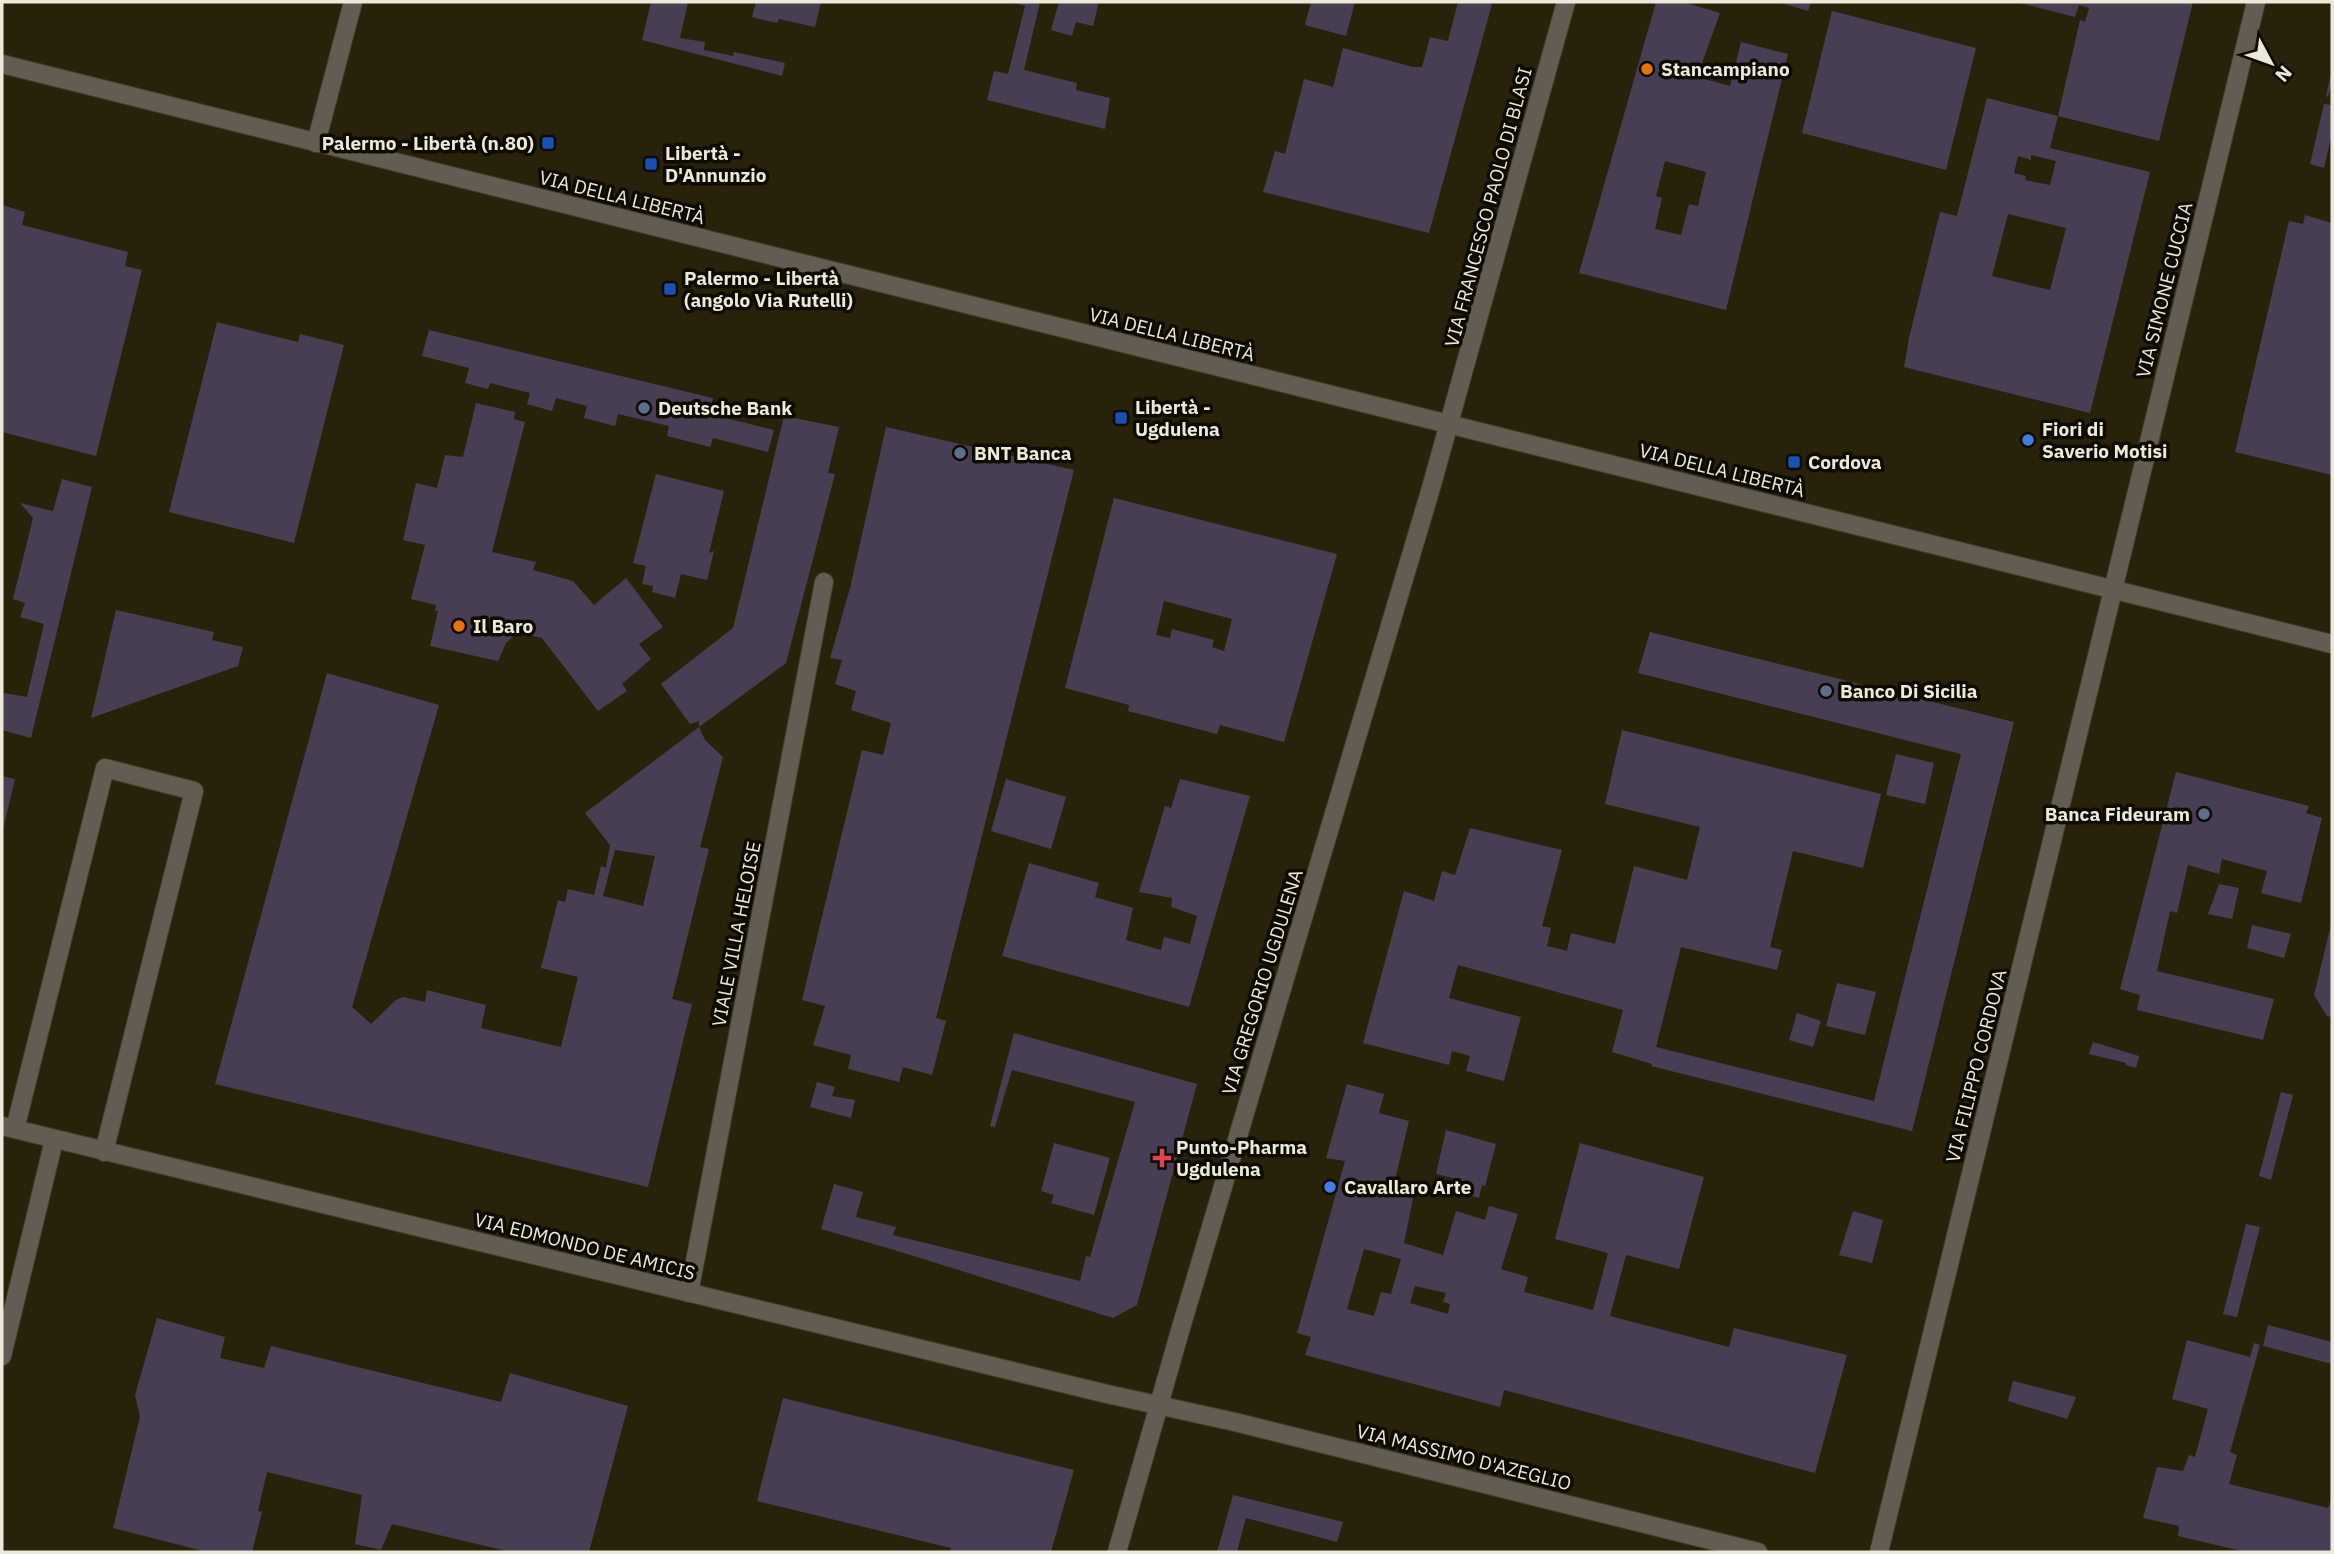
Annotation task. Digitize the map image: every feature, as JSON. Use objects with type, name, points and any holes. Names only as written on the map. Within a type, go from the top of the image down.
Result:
[{"type":"street","points":[[317,143],[353,2]]},
{"type":"street","name":"VIA FRANCESCO PAOLO DI BLASI","points":[[1449,424],[1566,2]]},
{"type":"street","name":"VIA SIMONE CUCCIA","points":[[2113,589],[2256,2]]},
{"type":"street","name":"VIA DELLA LIBERTÀ","points":[[2,64],[2332,644]]},
{"type":"street","name":"VIA GREGORIO UGDULENA","points":[[1117,1552],[1449,424]]},
{"type":"street","name":"VIALE VILLA HELOISE","points":[[689,1293],[824,582]]},
{"type":"street","name":"VIA FILIPPO CORDOVA","points":[[1879,1552],[2113,589]]},
{"type":"street","points":[[8,1127],[105,768],[194,791],[104,1152]]},
{"type":"street","name":"VIA EDMONDO DE AMICIS","points":[[8,1127],[1159,1406]]},
{"type":"street","points":[[2,1356],[54,1140]]},
{"type":"street","name":"VIA MASSIMO D'AZEGLIO","points":[[1159,1406],[1235,1422],[1758,1552]]},
{"type":"building","points":[[651,2],[688,2],[680,38],[705,42],[704,50],[733,56],[734,52],[785,63],[782,76],[642,40]]},
{"type":"building","points":[[756,2],[821,2],[815,27],[779,19],[777,23],[752,17]]},
{"type":"building","points":[[1011,2],[1040,2],[1024,70],[1077,83],[1076,90],[1110,98],[1105,129],[987,100],[994,71],[1008,74],[1025,6]]},
{"type":"building","points":[[1059,2],[1099,2],[1093,26],[1076,22],[1072,36],[1051,30]]},
{"type":"building","points":[[1311,2],[1355,2],[1346,36],[1305,25]]},
{"type":"building","points":[[1458,2],[1492,4],[1429,233],[1263,192],[1275,151],[1285,154],[1304,79],[1333,87],[1343,48],[1413,67],[1422,67],[1430,37],[1448,41]]},
{"type":"building","points":[[1656,2],[1683,2],[1720,13],[1697,77],[1730,86],[1741,42],[1788,54],[1726,310],[1579,273]],"holes":[[[1665,161],[1706,172],[1698,206],[1689,204],[1681,235],[1655,229],[1662,198],[1656,196]]]},
{"type":"building","points":[[1778,2],[1811,2],[1808,11]]},
{"type":"building","points":[[2016,2],[2193,2],[2159,141],[2058,116],[2080,20],[2085,22],[2089,8],[2079,5],[2075,17]]},
{"type":"building","points":[[1832,11],[1976,48],[1946,170],[1802,133]]},
{"type":"building","points":[[2331,74],[2332,83],[2328,97],[2326,96]]},
{"type":"building","points":[[1987,98],[2058,116],[2050,148],[2150,172],[2090,413],[1904,367],[1940,212],[1957,216]],"holes":[[[2031,155],[2056,161],[2050,185],[2025,180],[2026,176],[2014,173],[2018,156],[2031,160]],[[2008,214],[2066,228],[2050,290],[1992,276]]]},
{"type":"building","points":[[2324,104],[2332,105],[2332,132],[2324,168],[2310,164]]},
{"type":"building","points":[[2,205],[25,212],[22,225],[128,252],[125,266],[142,270],[96,456],[2,432]]},
{"type":"building","points":[[2305,215],[2332,223],[2332,475],[2235,452],[2289,221],[2303,224]]},
{"type":"building","points":[[217,322],[298,342],[300,334],[344,345],[294,543],[169,512]]},
{"type":"building","points":[[429,330],[713,398],[709,414],[774,430],[768,452],[713,438],[710,447],[667,436],[669,426],[618,414],[615,426],[584,418],[587,406],[556,398],[552,411],[527,404],[530,393],[490,383],[488,389],[465,383],[469,368],[422,356]]},
{"type":"building","points":[[476,403],[515,412],[514,419],[525,422],[492,552],[536,562],[533,570],[573,581],[594,605],[626,578],[663,627],[639,644],[651,659],[622,684],[627,691],[598,711],[542,638],[518,633],[506,643],[498,661],[430,646],[438,611],[435,611],[436,605],[411,599],[425,545],[403,540],[416,483],[437,488],[445,455],[463,457]]},
{"type":"building","points":[[784,416],[839,427],[828,473],[835,474],[786,663],[699,727],[699,721],[690,724],[661,684],[733,628]]},
{"type":"building","points":[[886,427],[1074,470],[936,1018],[946,1021],[932,1075],[903,1067],[899,1082],[848,1069],[851,1055],[813,1045],[825,1006],[802,1000],[862,750],[883,755],[891,723],[851,710],[856,691],[835,684],[842,660],[830,658],[850,588]]},
{"type":"building","points":[[656,474],[724,491],[709,553],[714,551],[707,580],[681,574],[675,598],[652,592],[653,586],[642,584],[646,566],[633,563]]},
{"type":"building","points":[[62,479],[92,487],[31,738],[2,730],[4,693],[27,697],[44,624],[20,617],[25,603],[13,599],[33,518],[20,503],[53,511]]},
{"type":"building","points":[[1114,498],[1337,554],[1284,742],[1220,725],[1217,734],[1128,711],[1129,705],[1065,688]],"holes":[[[1164,601],[1232,619],[1224,651],[1212,647],[1214,640],[1172,629],[1170,638],[1156,635]]]},
{"type":"building","points":[[116,610],[214,632],[212,640],[243,647],[238,666],[91,718]]},
{"type":"building","points":[[1650,632],[2014,722],[1912,1131],[1651,1066],[1652,1064],[1612,1052],[1623,1010],[1458,965],[1449,998],[1521,1017],[1504,1081],[1466,1071],[1470,1056],[1452,1051],[1449,1065],[1363,1043],[1404,891],[1434,901],[1442,871],[1455,875],[1470,828],[1562,850],[1542,926],[1551,928],[1547,946],[1567,951],[1571,933],[1615,944],[1634,866],[1687,880],[1700,827],[1605,804],[1622,730],[1881,794],[1863,868],[1793,851],[1770,947],[1782,950],[1777,970],[1681,947],[1656,1047],[1874,1101],[1961,754],[1638,673]]},
{"type":"building","points":[[327,673],[439,705],[352,1007],[371,1024],[396,1000],[403,997],[425,1002],[427,990],[486,1005],[481,1028],[561,1047],[578,977],[541,968],[558,900],[565,902],[568,889],[594,895],[601,866],[606,868],[610,845],[585,813],[699,727],[705,740],[723,757],[700,847],[709,849],[672,999],[692,1004],[648,1187],[215,1084]],"holes":[[[615,850],[655,856],[643,906],[603,896]]]},
{"type":"building","points":[[1896,754],[1934,763],[1925,804],[1886,795]]},
{"type":"building","points":[[2176,772],[2309,806],[2306,813],[2322,818],[2301,903],[2261,893],[2267,871],[2222,859],[2219,874],[2188,865],[2177,913],[2170,911],[2157,971],[2274,999],[2263,1040],[2137,1010],[2140,995],[2120,989]]},
{"type":"building","points":[[2,776],[15,779],[3,829],[2,829]]},
{"type":"building","points":[[1006,779],[1066,797],[1051,849],[991,831]]},
{"type":"building","points":[[1180,779],[1250,796],[1189,1007],[1002,956],[1029,863],[1099,883],[1095,897],[1133,908],[1126,940],[1161,950],[1164,937],[1190,944],[1197,916],[1171,907],[1172,898],[1139,892],[1165,806],[1171,808]]},
{"type":"building","points":[[2219,884],[2239,888],[2232,919],[2208,914]]},
{"type":"building","points":[[2252,925],[2291,934],[2284,958],[2247,948]]},
{"type":"building","points":[[2331,925],[2332,1017],[2327,1016],[2314,995]]},
{"type":"building","points":[[1837,983],[1876,992],[1865,1035],[1826,1026]]},
{"type":"building","points":[[1797,1013],[1821,1021],[1813,1047],[1789,1040]]},
{"type":"building","points":[[1014,1033],[1197,1084],[1137,1305],[1113,1318],[821,1229],[834,1184],[863,1192],[856,1217],[896,1227],[893,1235],[1080,1281],[1086,1256],[1090,1257],[1135,1102],[1012,1070],[995,1127],[990,1126]]},
{"type":"building","points":[[2093,1042],[2139,1056],[2136,1068],[2089,1054]]},
{"type":"building","points":[[817,1082],[835,1087],[832,1096],[855,1100],[851,1118],[810,1107]]},
{"type":"building","points":[[1347,1084],[1384,1094],[1379,1113],[1409,1121],[1392,1192],[1413,1198],[1404,1243],[1443,1255],[1456,1211],[1485,1220],[1489,1206],[1518,1214],[1501,1269],[1528,1277],[1524,1292],[1593,1310],[1608,1253],[1555,1239],[1580,1143],[1704,1177],[1679,1269],[1626,1255],[1610,1316],[1729,1347],[1734,1328],[1847,1355],[1815,1473],[1504,1390],[1500,1407],[1305,1355],[1311,1337],[1297,1333],[1345,1161],[1326,1158]],"holes":[[[1364,1249],[1401,1259],[1391,1294],[1381,1292],[1374,1316],[1347,1309]],[[1415,1286],[1446,1293],[1443,1302],[1450,1304],[1448,1314],[1410,1303]]]},
{"type":"building","points":[[2281,1092],[2293,1095],[2271,1180],[2259,1176]]},
{"type":"building","points":[[1446,1130],[1496,1144],[1485,1186],[1482,1185],[1479,1198],[1453,1190],[1457,1179],[1436,1174]]},
{"type":"building","points":[[1054,1143],[1110,1158],[1094,1215],[1051,1203],[1054,1195],[1041,1191]]},
{"type":"building","points":[[1853,1211],[1883,1220],[1872,1263],[1839,1255]]},
{"type":"building","points":[[2246,1224],[2260,1227],[2237,1317],[2223,1314]]},
{"type":"building","points":[[157,1318],[225,1337],[220,1358],[264,1368],[271,1346],[501,1402],[510,1373],[628,1406],[589,1552],[511,1552],[392,1524],[381,1550],[355,1544],[362,1495],[267,1472],[258,1511],[262,1512],[252,1552],[207,1552],[113,1528],[140,1417],[135,1395]]},
{"type":"building","points":[[2268,1325],[2332,1342],[2332,1364],[2263,1346]]},
{"type":"building","points":[[2187,1340],[2250,1357],[2254,1343],[2260,1345],[2230,1452],[2237,1455],[2229,1484],[2328,1508],[2332,1498],[2332,1552],[2246,1552],[2178,1536],[2179,1526],[2143,1518],[2157,1467],[2183,1471],[2189,1455],[2195,1457],[2208,1409],[2172,1399]]},
{"type":"building","points":[[2013,1381],[2076,1397],[2067,1419],[2008,1401]]},
{"type":"building","points":[[783,1398],[1074,1470],[1051,1552],[950,1552],[951,1548],[757,1501]]},
{"type":"building","points":[[1233,1495],[1343,1522],[1337,1542],[1246,1518],[1237,1552],[1217,1552]]},
{"type":"place","name":"Stancampiano","points":[[1647,69]]},
{"type":"place","name":"Palermo - Libertà (n.80)","points":[[548,143]]},
{"type":"place","name":"Libertà - D'Annunzio","points":[[651,164]]},
{"type":"place","name":"Palermo - Libertà (angolo Via Rutelli)","points":[[670,289]]},
{"type":"place","name":"Deutsche Bank","points":[[644,408]]},
{"type":"place","name":"Libertà - Ugdulena","points":[[1121,418]]},
{"type":"place","name":"Fiori di Saverio Motisi","points":[[2028,440]]},
{"type":"place","name":"BNT Banca","points":[[960,453]]},
{"type":"place","name":"Cordova","points":[[1794,462]]},
{"type":"place","name":"Il Baro","points":[[459,626]]},
{"type":"place","name":"Banco Di Sicilia","points":[[1826,691]]},
{"type":"place","name":"Banca Fideuram","points":[[2204,814]]},
{"type":"place","name":"Punto-Pharma Ugdulena","points":[[1162,1158]]},
{"type":"place","name":"Cavallaro Arte","points":[[1330,1187]]}]
